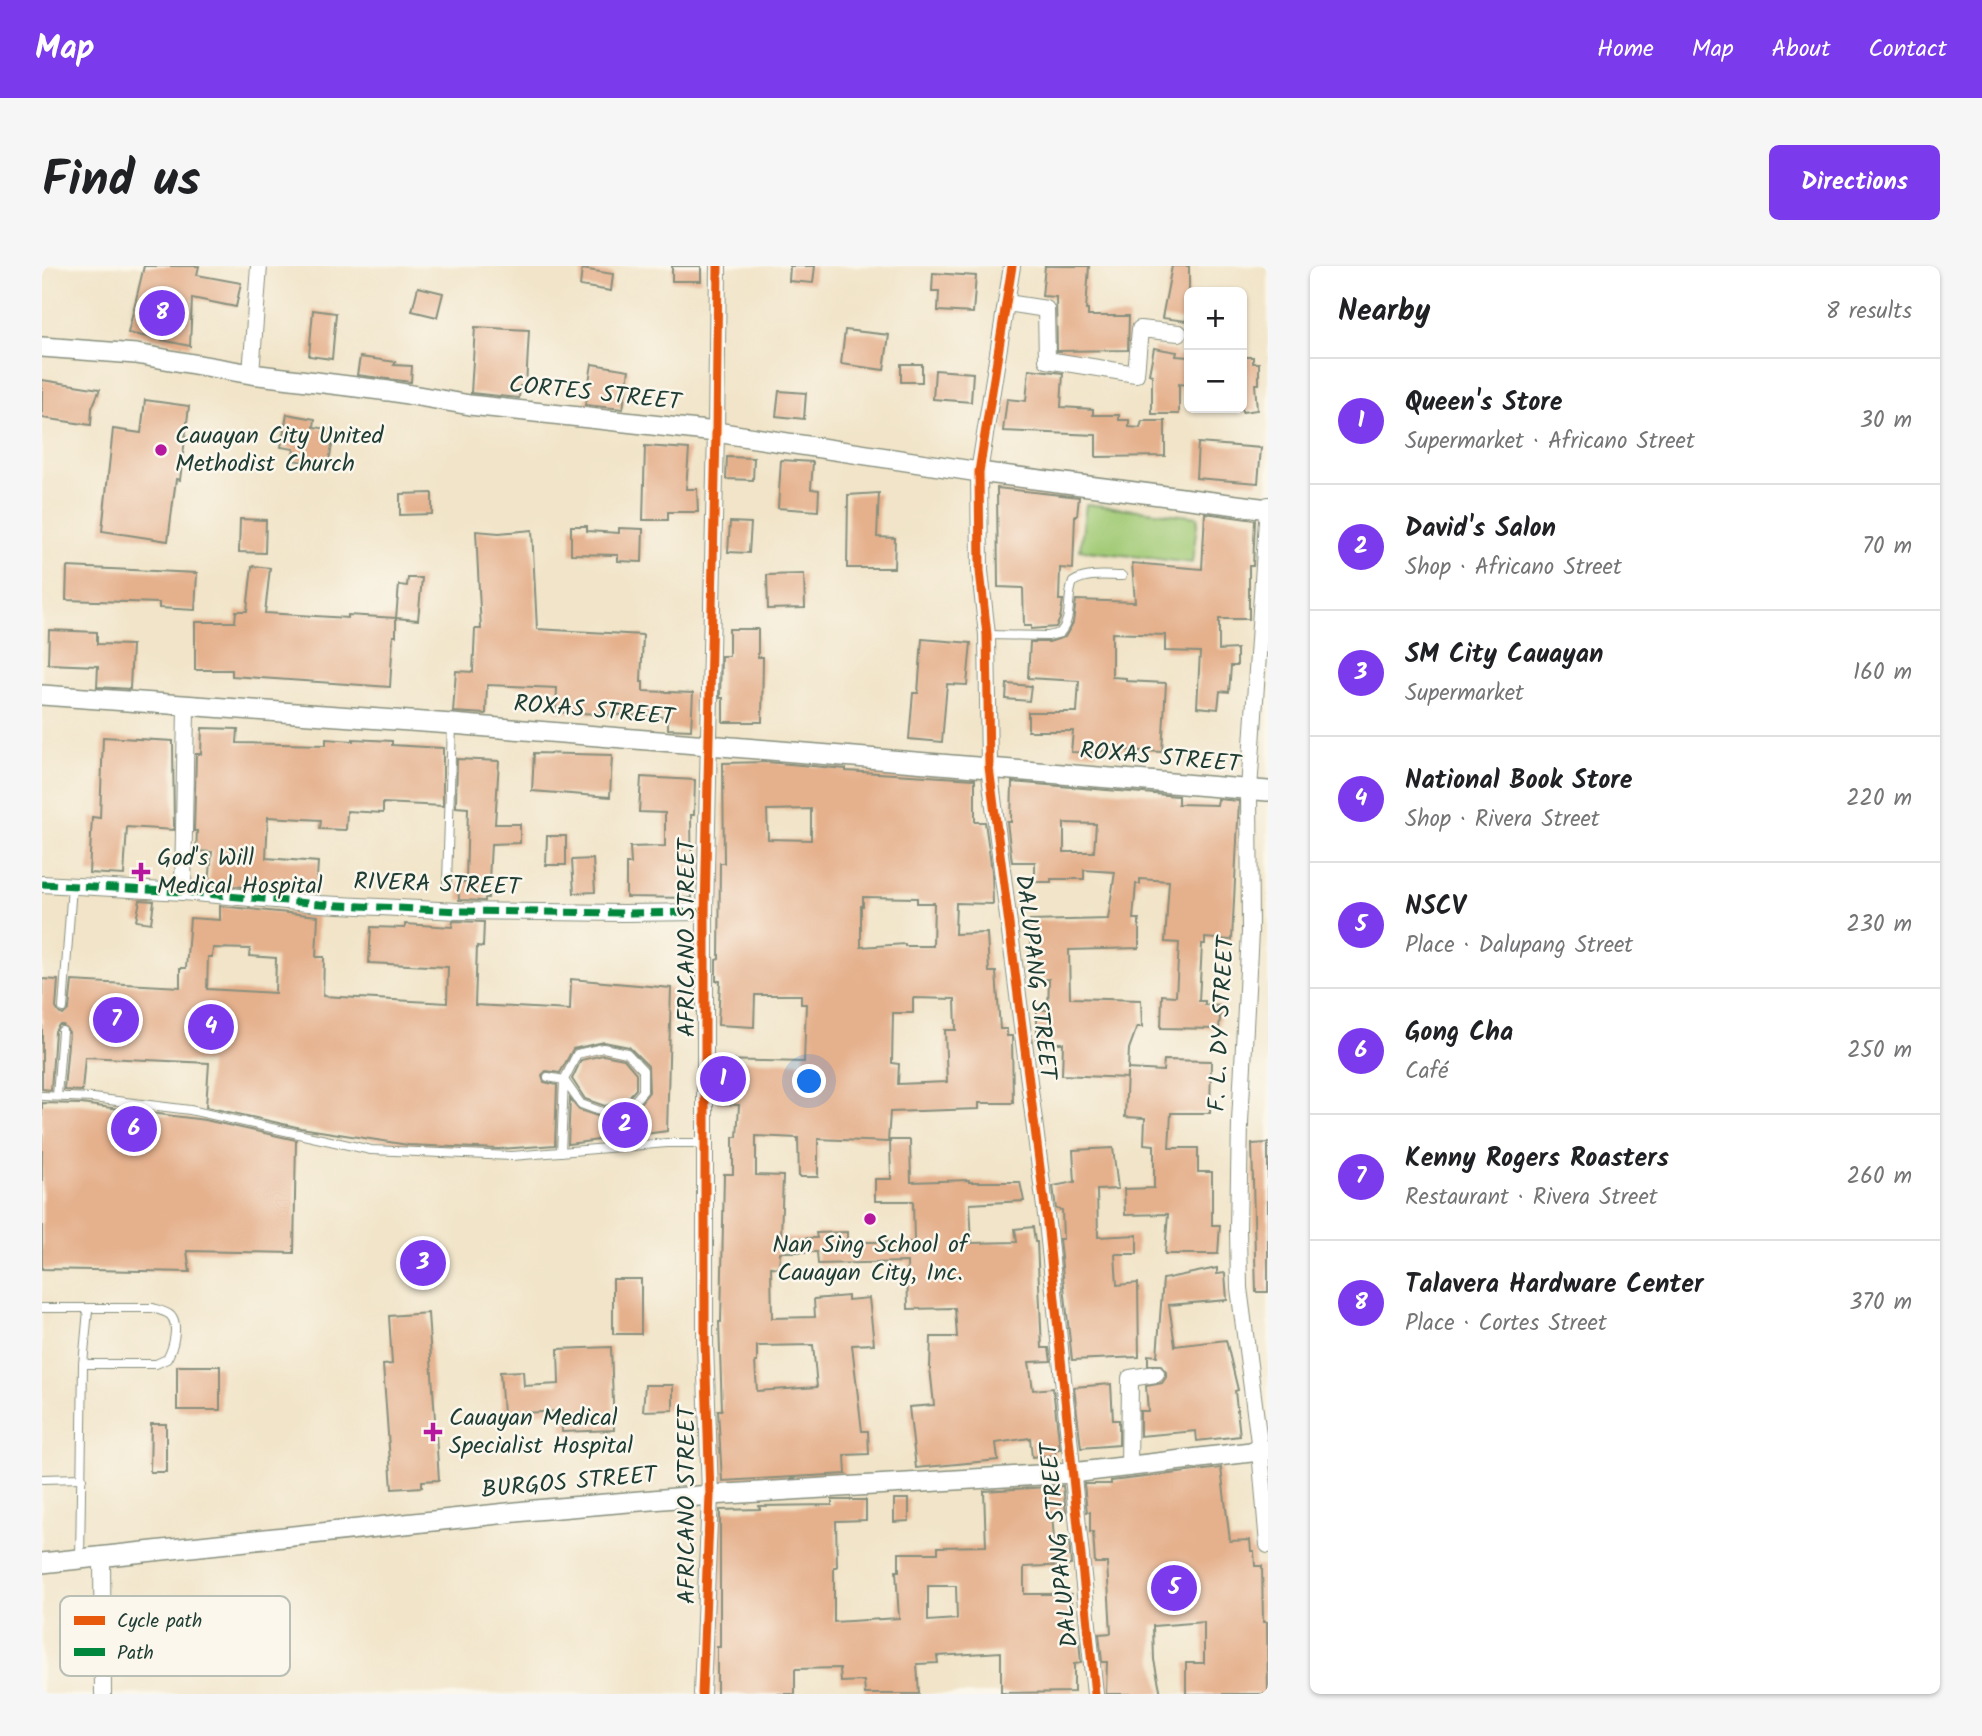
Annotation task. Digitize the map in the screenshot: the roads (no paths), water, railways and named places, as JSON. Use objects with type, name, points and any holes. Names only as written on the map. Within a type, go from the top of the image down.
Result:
[{"type":"street","points":[[251,374],[259,266]]},
{"type":"street","name":"AFRICANO STREET","points":[[702,1694],[710,1495],[705,1343],[705,912],[718,266]]},
{"type":"street","name":"DALUPANG STREET","points":[[1012,266],[979,472],[980,571],[987,635],[989,767],[1048,1231],[1094,1694]]},
{"type":"street","points":[[1007,303],[1046,309],[1047,360],[1136,374],[1140,329],[1179,333]]},
{"type":"street","name":"CORTES STREET","points":[[42,347],[136,354],[251,374],[389,391],[470,405],[716,432],[979,472],[1268,507]]},
{"type":"street","name":"F. L. DY STREET","points":[[1268,507],[1259,791],[1240,1122],[1238,1241],[1240,1288],[1264,1450],[1268,1545]]},
{"type":"street","name":"ROXAS STREET","points":[[42,695],[452,724],[1259,791]]},
{"type":"street","points":[[183,892],[186,706]]},
{"type":"street","name":"RIVERA STREET","points":[[42,884],[458,911],[623,914],[705,912]]},
{"type":"street","points":[[1129,1468],[1130,1378],[1156,1374]]},
{"type":"street","name":"BURGOS STREET","points":[[42,1563],[535,1510],[710,1495],[1072,1473],[1264,1450]]},
{"type":"street","points":[[103,1557],[103,1596]]},
{"type":"street","points":[[103,1676],[103,1694]]},
{"type":"lane","points":[[987,635],[1048,636],[1060,633],[1068,620],[1069,595],[1073,582],[1093,575],[1122,576]]},
{"type":"lane","points":[[447,882],[452,724]]},
{"type":"lane","points":[[63,1008],[72,886]]},
{"type":"lane","points":[[57,1096],[62,1031]]},
{"type":"lane","points":[[548,1077],[564,1080],[581,1104],[605,1113],[631,1106],[643,1091],[643,1070],[627,1053],[603,1048],[577,1054],[564,1080],[561,1152]]},
{"type":"lane","points":[[42,1096],[190,1111],[371,1150],[512,1156],[705,1143]]},
{"type":"lane","points":[[42,1308],[153,1308],[174,1320],[174,1342],[167,1359],[156,1364],[83,1364]]},
{"type":"lane","points":[[80,1559],[83,1364],[88,1310]]},
{"type":"lane","points":[[42,1479],[82,1478]]},
{"type":"place","name":"Talavera Hardware Center","points":[[162,313]]},
{"type":"place","name":"Cauayan City United Methodist Church","points":[[161,450]]},
{"type":"place","name":"God's Will Medical Hospital","points":[[141,872]]},
{"type":"place","name":"Kenny Rogers Roasters","points":[[116,1020]]},
{"type":"place","name":"National Book Store","points":[[211,1027]]},
{"type":"place","name":"Queen's Store","points":[[723,1079]]},
{"type":"place","name":"David's Salon","points":[[625,1125]]},
{"type":"place","name":"Gong Cha","points":[[134,1129]]},
{"type":"place","name":"Nan Sing School of Cauayan City, Inc.","points":[[870,1219]]},
{"type":"place","name":"SM City Cauayan","points":[[423,1263]]},
{"type":"place","name":"Cauayan Medical Specialist Hospital","points":[[433,1432]]},
{"type":"place","name":"NSCV","points":[[1174,1588]]}]
